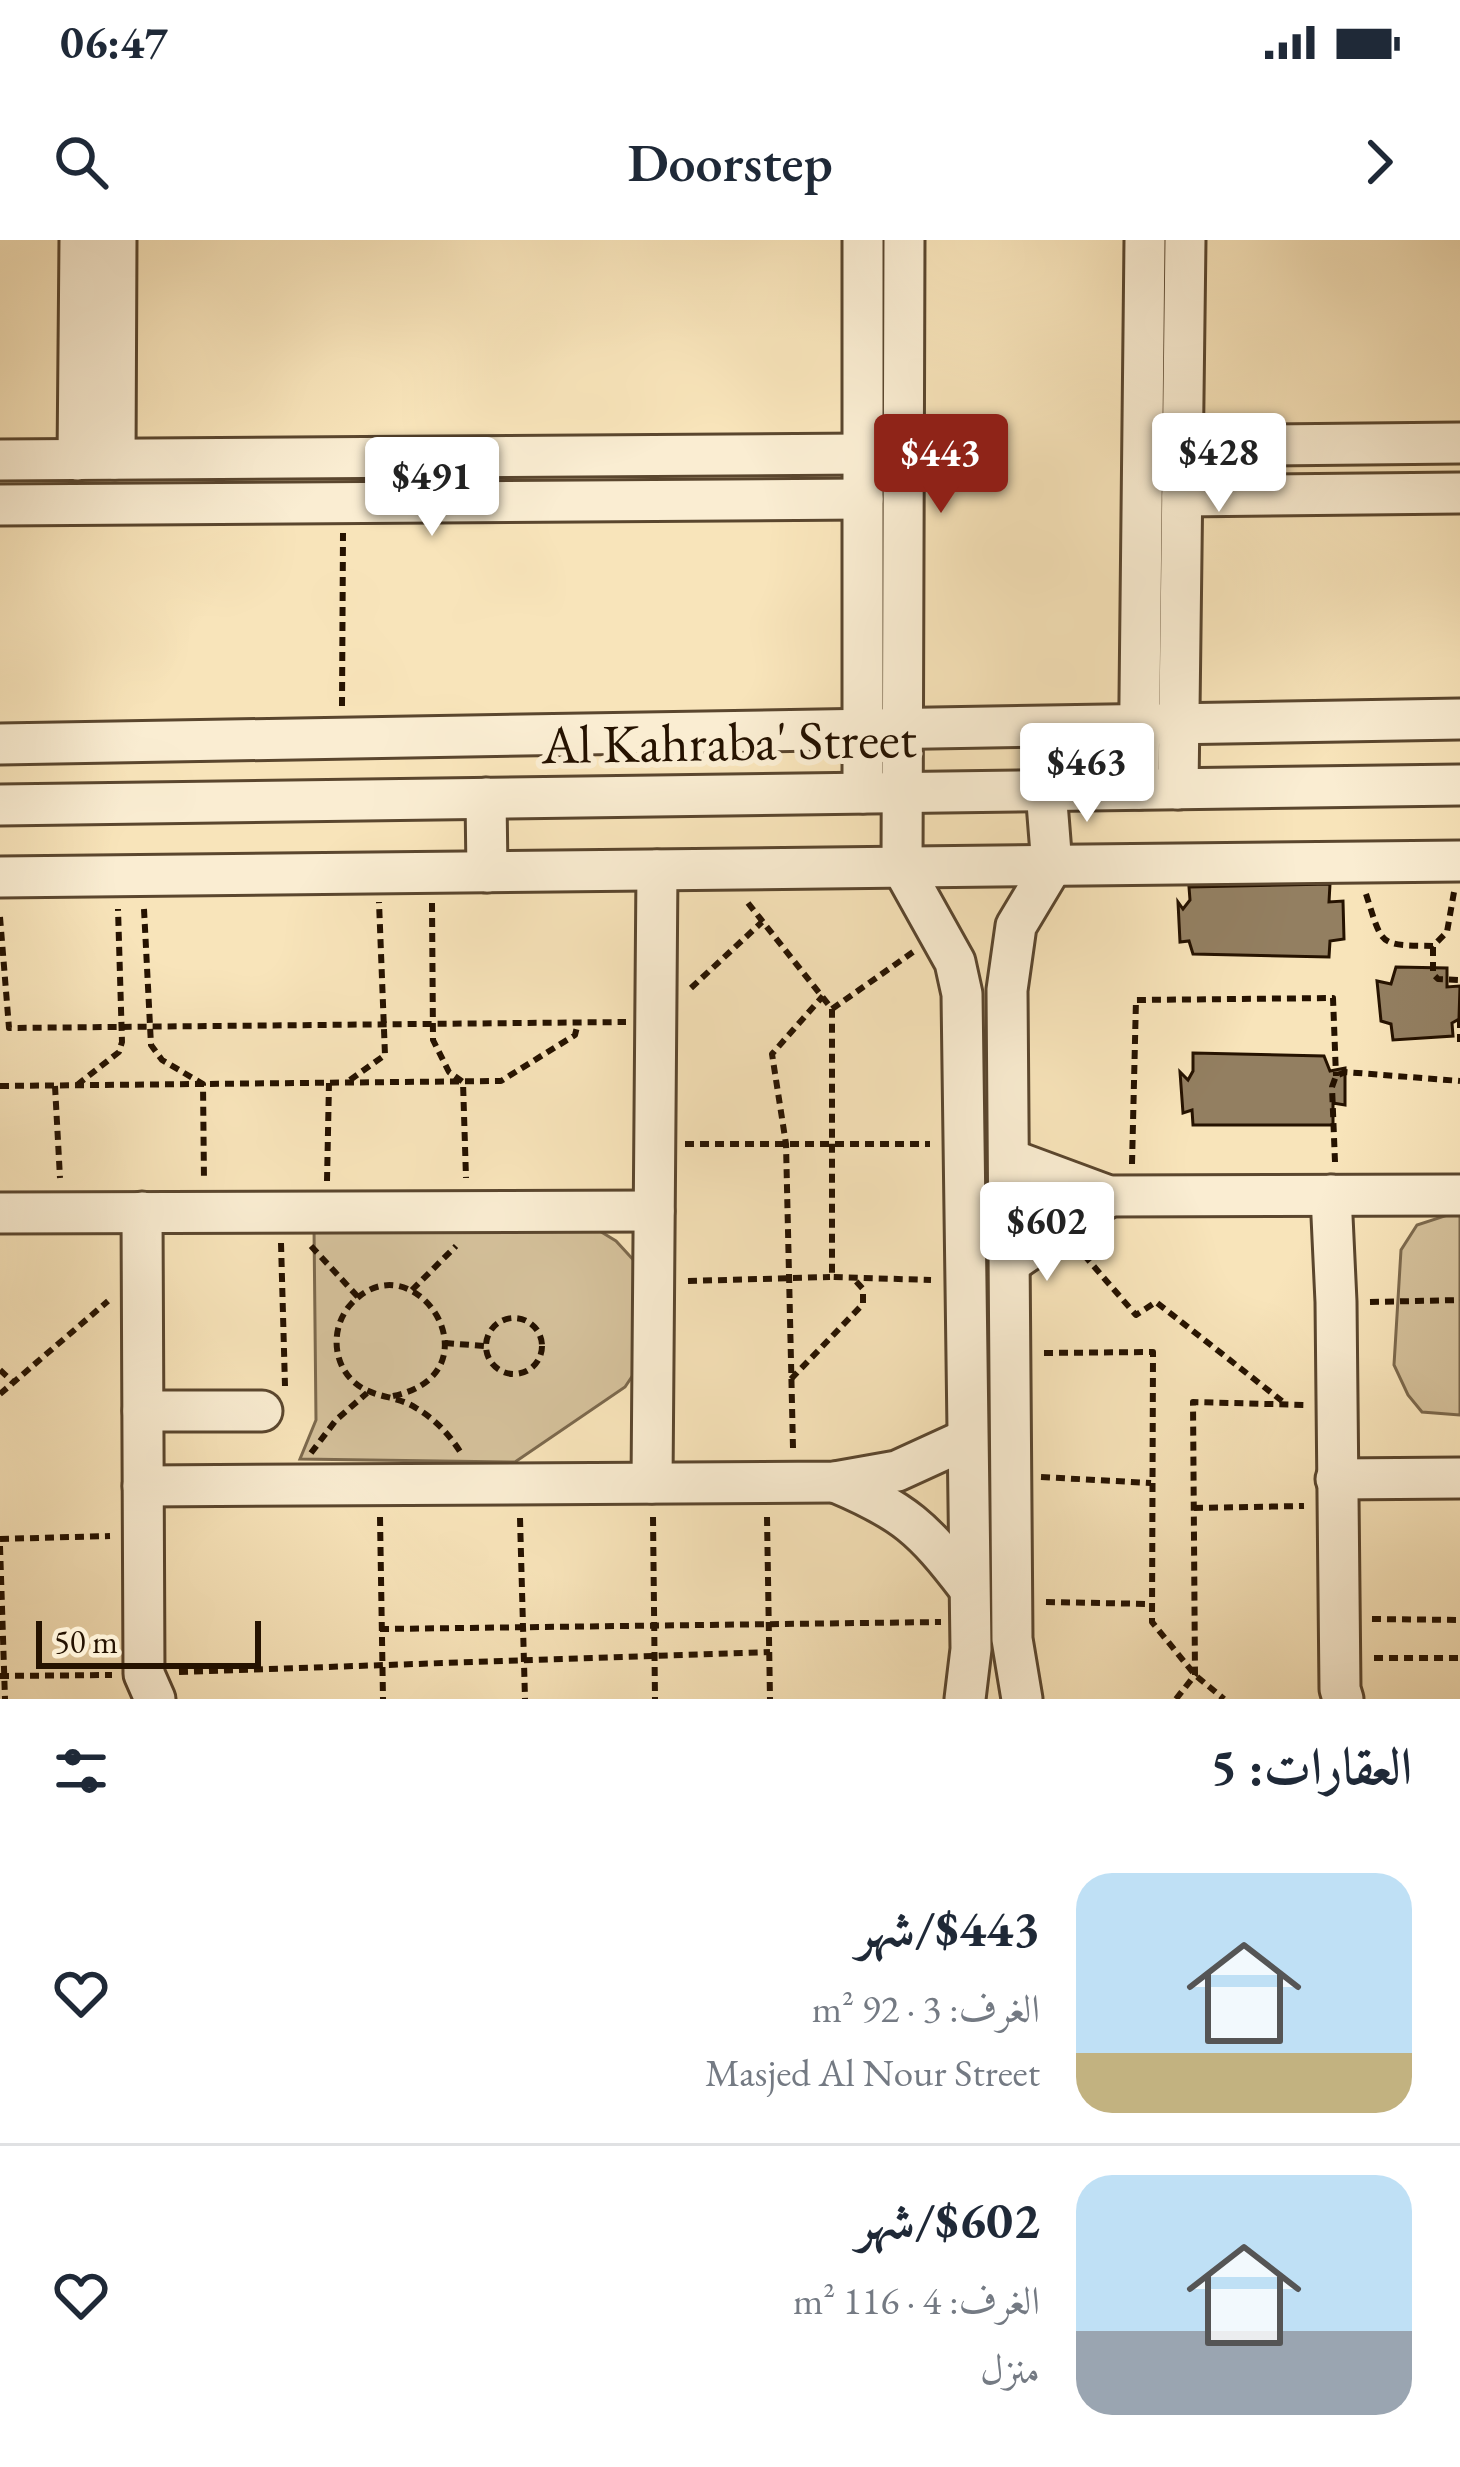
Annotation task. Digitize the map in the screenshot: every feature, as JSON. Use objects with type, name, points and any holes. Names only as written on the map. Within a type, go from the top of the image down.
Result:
[{"type":"street","points":[[80,240],[97,459]]},
{"type":"street","points":[[97,459],[116,240]]},
{"type":"street","points":[[862,793],[863,240]]},
{"type":"street","points":[[904,240],[902,867],[955,962],[962,994],[970,1648],[965,1699]]},
{"type":"street","points":[[1139,790],[1145,240]]},
{"type":"street","points":[[1178,789],[1185,240]]},
{"type":"street","points":[[1144,348],[1184,349]]},
{"type":"street","points":[[1183,446],[1460,443]]},
{"type":"street","points":[[0,460],[862,454]]},
{"type":"street","points":[[168,459],[168,504]]},
{"type":"street","points":[[1182,496],[1460,493]]},
{"type":"street","points":[[0,505],[863,499]]},
{"type":"street","points":[[0,744],[1460,719]]},
{"type":"street","points":[[1350,721],[1350,787]]},
{"type":"street","name":"Al Kahraba' Street","points":[[0,805],[1460,785]]},
{"type":"street","points":[[1022,1699],[1012,1639],[1009,958],[1016,926],[1052,866],[1046,790]]},
{"type":"street","points":[[487,798],[487,872]]},
{"type":"street","points":[[0,877],[1460,861]]},
{"type":"street","points":[[652,1483],[657,870]]},
{"type":"street","points":[[1009,1159],[1120,1196],[1460,1195]]},
{"type":"street","points":[[1333,1195],[1339,1686]]},
{"type":"street","points":[[1010,1263],[1120,1196]]},
{"type":"street","points":[[0,1213],[654,1211]]},
{"type":"street","points":[[142,1212],[144,1690]]},
{"type":"street","points":[[143,1411],[274,1402]]},
{"type":"street","points":[[143,1486],[835,1482],[897,1471],[967,1439]]},
{"type":"street","points":[[1336,1492],[1460,1478]]},
{"type":"street","points":[[835,1482],[888,1504],[932,1540],[968,1604]]},
{"type":"path","points":[[342,738],[343,502]]},
{"type":"path","points":[[1460,861],[1447,932],[1433,946],[1433,974],[1438,979],[1460,980]]},
{"type":"path","points":[[1355,862],[1383,940],[1390,945],[1433,946]]},
{"type":"path","points":[[721,869],[832,1009],[832,1277]]},
{"type":"path","points":[[412,1290],[479,1211],[463,1082],[439,1058],[433,1024],[431,872]]},
{"type":"path","points":[[347,1083],[385,1055],[378,873]]},
{"type":"path","points":[[130,876],[151,1045],[162,1060],[202,1084]]},
{"type":"path","points":[[75,1086],[119,1052],[130,876]]},
{"type":"path","points":[[0,917],[9,1028],[656,1022],[762,922]]},
{"type":"path","points":[[832,1009],[940,933]]},
{"type":"path","points":[[770,1699],[769,1623],[791,1378],[786,1144],[772,1054],[823,997]]},
{"type":"path","points":[[1120,1196],[1136,1000],[1334,998],[1333,1195]]},
{"type":"path","points":[[1460,1019],[1460,1042]]},
{"type":"path","points":[[0,1086],[501,1081],[575,1035],[578,1023]]},
{"type":"path","points":[[1336,1076],[1345,1072],[1460,1081]]},
{"type":"path","points":[[327,1212],[329,1083]]},
{"type":"path","points":[[202,1084],[205,1212]]},
{"type":"path","points":[[55,1086],[61,1213]]},
{"type":"path","points":[[655,1144],[964,1144]]},
{"type":"path","points":[[281,1212],[358,1297]]},
{"type":"path","points":[[274,1402],[281,1212]]},
{"type":"path","points":[[1061,1228],[1136,1315],[1156,1302],[1285,1403]]},
{"type":"path","points":[[0,1394],[142,1271]]},
{"type":"path","points":[[654,1282],[832,1277],[965,1280]]},
{"type":"path","points":[[791,1378],[863,1304],[863,1289],[853,1278]]},
{"type":"path","points":[[379,1287],[412,1290],[437,1311],[445,1343],[435,1374],[410,1393],[369,1392],[346,1374],[336,1348],[340,1319],[358,1297],[379,1287]]},
{"type":"path","points":[[1336,1302],[1460,1300]]},
{"type":"path","points":[[511,1318],[525,1320],[542,1340],[535,1366],[523,1374],[496,1370],[485,1346],[498,1322],[511,1318]]},
{"type":"path","points":[[445,1343],[485,1346]]},
{"type":"path","points":[[1011,1353],[1153,1352],[1150,1604],[1158,1631],[1195,1675],[1224,1699]]},
{"type":"path","points":[[0,1370],[13,1382]]},
{"type":"path","points":[[288,1485],[335,1420],[369,1392]]},
{"type":"path","points":[[393,1396],[441,1426],[501,1484],[523,1627],[525,1699]]},
{"type":"path","points":[[1176,1699],[1195,1675],[1193,1402],[1335,1406]]},
{"type":"path","points":[[1012,1476],[1151,1483]]},
{"type":"path","points":[[652,1483],[655,1699]]},
{"type":"path","points":[[380,1485],[383,1699]]},
{"type":"path","points":[[1194,1508],[1336,1492]]},
{"type":"path","points":[[5,1699],[0,1542],[143,1535]]},
{"type":"path","points":[[1013,1601],[1150,1604]]},
{"type":"path","points":[[380,1629],[769,1623],[968,1604]]},
{"type":"path","points":[[1338,1619],[1460,1620]]},
{"type":"path","points":[[3,1677],[144,1690],[382,1665],[770,1652]]},
{"type":"path","points":[[1339,1686],[1460,1658]]},
{"type":"shaded area","points":[[1460,1211],[1460,1415],[1422,1412],[1394,1365],[1401,1250],[1417,1225]]},
{"type":"shaded area","points":[[585,1222],[616,1241],[639,1266],[637,1369],[625,1387],[515,1462],[300,1459],[316,1420],[314,1227]]},
{"type":"building","points":[[1330,884],[1329,902],[1343,901],[1344,939],[1330,941],[1329,957],[1193,954],[1189,941],[1180,942],[1178,902],[1183,909],[1190,900],[1189,887]]},
{"type":"building","points":[[1396,967],[1447,968],[1447,987],[1460,986],[1453,1036],[1393,1040],[1391,1024],[1381,1021],[1377,981],[1391,984]]},
{"type":"building","points":[[1193,1053],[1324,1056],[1330,1071],[1345,1068],[1345,1105],[1333,1103],[1333,1125],[1193,1125],[1192,1110],[1183,1113],[1180,1072],[1188,1080]]}]
